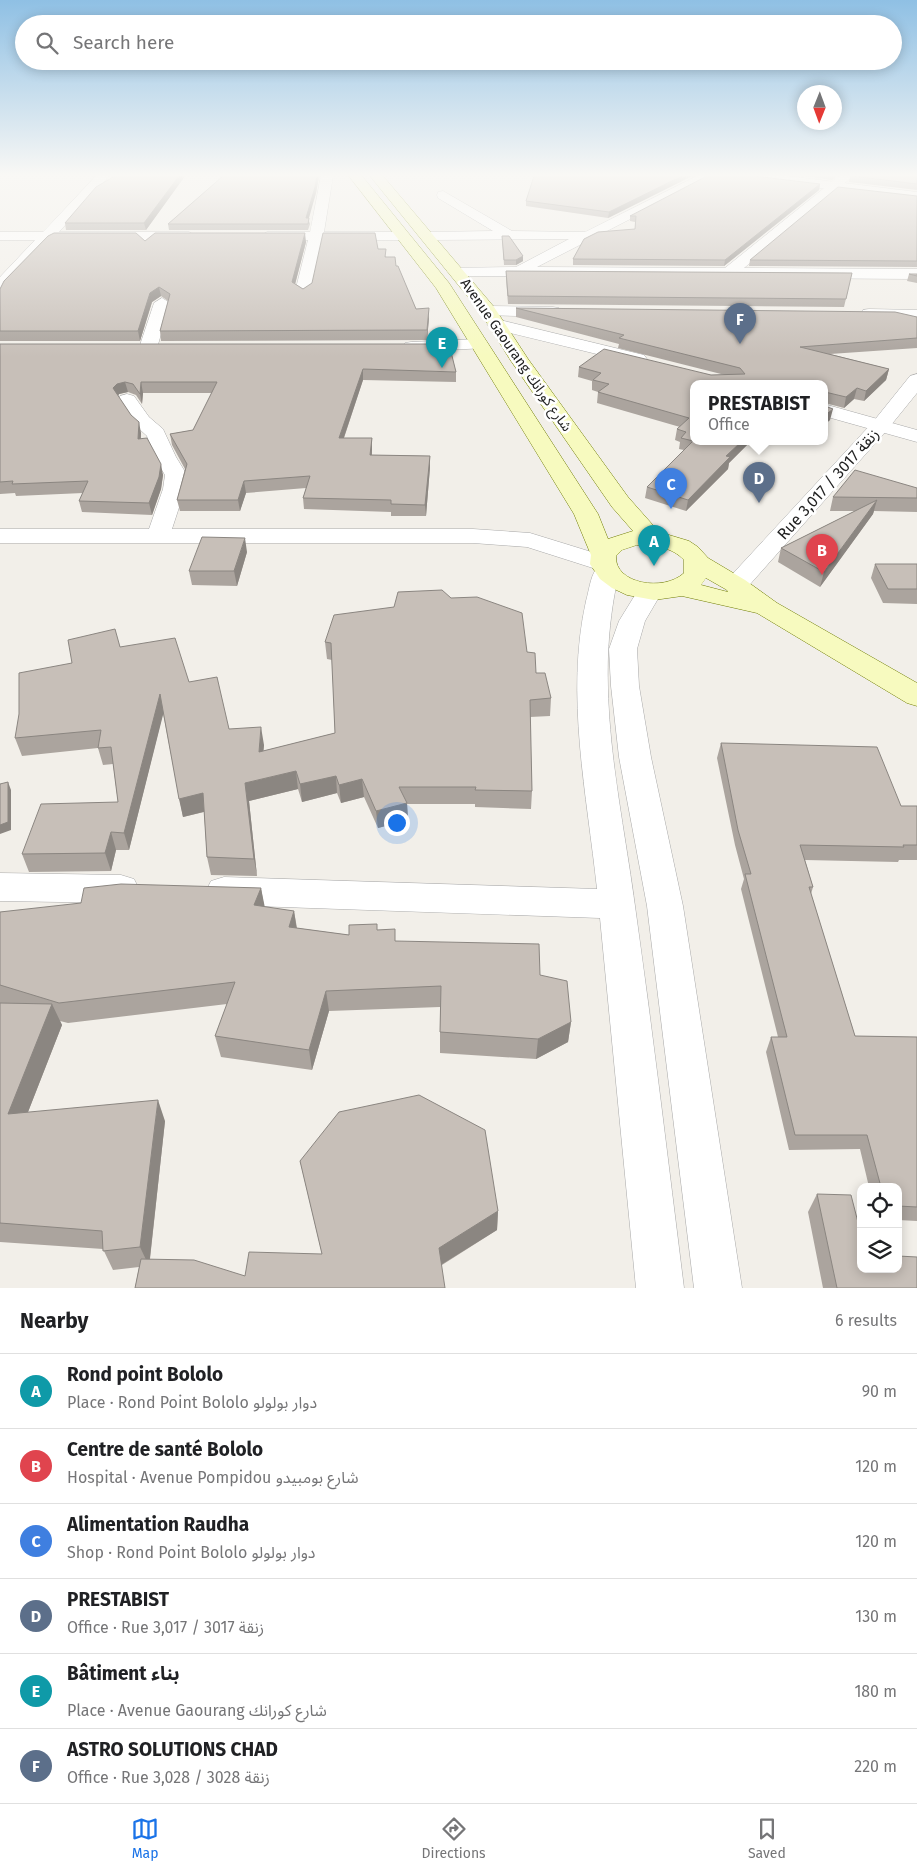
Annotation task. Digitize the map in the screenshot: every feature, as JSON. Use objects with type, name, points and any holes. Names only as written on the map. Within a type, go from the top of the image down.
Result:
[{"type":"main road","name":"Avenue Gaourang شارع كورانك","points":[[403,236],[443,286],[586,514],[604,563]]},
{"type":"main road","name":"Avenue Gaourang شارع كورانك","points":[[428,236],[492,317],[620,502],[651,538]]},
{"type":"main road","points":[[768,609],[666,590],[631,588],[617,582],[604,563],[610,546],[622,541],[651,538],[681,546],[692,554],[698,563],[736,584],[768,609],[917,696]]},
{"type":"main road","points":[[666,590],[694,581],[698,572],[698,563]]},
{"type":"street","points":[[0,286],[48,236]]},
{"type":"street","points":[[303,292],[316,236]]},
{"type":"street","points":[[520,270],[585,236]]},
{"type":"street","points":[[730,272],[773,236]]},
{"type":"street","points":[[455,271],[917,274]]},
{"type":"street","points":[[148,348],[162,303]]},
{"type":"street","points":[[492,317],[568,312]]},
{"type":"street","points":[[857,314],[917,315]]},
{"type":"street","points":[[492,317],[650,362]]},
{"type":"street","points":[[394,348],[479,344]]},
{"type":"street","points":[[128,348],[167,348]]},
{"type":"street","name":"Rue 3,017 / زنقة 3017","points":[[736,584],[880,426],[917,380]]},
{"type":"street","points":[[127,400],[142,421],[156,433],[165,457],[176,475],[174,489],[158,536]]},
{"type":"street","points":[[828,411],[917,436]]},
{"type":"street","points":[[0,536],[473,536],[530,540],[604,563],[593,646],[592,683],[598,756],[617,904],[660,1288]]},
{"type":"street","points":[[666,590],[632,621],[623,649],[625,686],[635,757],[665,906],[718,1288]]},
{"type":"street","points":[[0,887],[149,889]]},
{"type":"street","points":[[189,890],[617,904]]},
{"type":"building","points":[[48,236],[139,236],[145,241],[151,236],[304,236],[292,282],[303,289],[312,283],[322,236],[376,236],[378,249],[386,249],[385,257],[395,257],[396,266],[398,266],[416,309],[429,308],[427,330],[160,331],[170,294],[159,287],[150,293],[138,331],[0,331],[0,289],[4,281]]},
{"type":"building","points":[[502,236],[509,236],[523,256],[516,260],[504,260]]},
{"type":"building","points":[[590,236],[755,236],[725,260],[573,259],[584,239]]},
{"type":"building","points":[[779,236],[917,236],[917,261],[750,260]]},
{"type":"building","points":[[506,271],[852,273],[846,299],[508,296]]},
{"type":"building","points":[[516,308],[895,312],[917,317],[917,338],[800,347],[889,369],[866,391],[857,388],[846,397],[828,393],[828,380],[690,380],[690,440],[681,438],[686,432],[677,429],[689,418],[598,392],[609,384],[593,380],[601,373],[579,367],[604,349],[711,375],[745,374],[740,368],[619,338],[624,335]]},
{"type":"building","points":[[0,344],[449,344],[456,372],[363,369],[339,438],[372,438],[370,455],[430,456],[425,505],[391,504],[391,500],[303,498],[310,476],[244,481],[238,500],[177,500],[187,464],[170,434],[193,430],[217,382],[141,382],[140,394],[133,384],[125,382],[117,384],[113,388],[131,415],[139,422],[138,439],[147,438],[161,464],[159,477],[149,503],[79,501],[88,481],[12,484],[13,481],[0,482]]},
{"type":"building","points":[[690,444],[738,445],[726,456],[730,457],[688,500],[647,487]]},
{"type":"building","points":[[855,470],[917,488],[917,498],[833,497]]},
{"type":"building","points":[[877,500],[824,572],[781,548]]},
{"type":"building","points":[[202,537],[245,538],[234,571],[189,571]]},
{"type":"building","points":[[875,564],[917,564],[917,589],[888,589]]},
{"type":"building","points":[[442,590],[451,598],[477,597],[522,613],[527,652],[535,653],[536,673],[545,673],[551,698],[530,700],[532,791],[475,790],[476,787],[399,787],[407,803],[376,811],[362,779],[339,785],[336,776],[300,784],[296,771],[245,783],[254,859],[207,857],[203,793],[179,799],[160,694],[124,833],[111,832],[105,853],[22,854],[41,804],[118,802],[111,747],[98,748],[101,730],[15,738],[19,714],[19,673],[72,663],[68,640],[115,629],[120,647],[175,638],[189,682],[217,677],[229,729],[261,727],[259,752],[335,733],[331,643],[325,642],[334,615],[394,607],[398,592]]},
{"type":"building","points":[[721,743],[877,747],[901,806],[917,806],[917,845],[903,845],[904,847],[800,845],[813,887],[809,887],[855,1036],[917,1037],[917,1207],[902,1206],[902,1183],[880,1183],[867,1135],[795,1135],[771,1037],[787,1037],[745,874],[751,874],[738,830]]},
{"type":"building","points":[[8,782],[8,822],[0,825],[0,784]]},
{"type":"building","points":[[121,884],[261,888],[254,905],[294,911],[289,927],[349,935],[349,925],[377,924],[377,930],[395,929],[395,941],[539,944],[540,975],[567,981],[571,1022],[538,1039],[440,1032],[441,986],[326,991],[309,1050],[215,1036],[235,982],[59,1003],[0,985],[0,912],[81,903],[84,888]]},
{"type":"building","points":[[0,1003],[52,1004],[8,1114],[158,1100],[140,1247],[103,1251],[102,1231],[0,1223]]},
{"type":"building","points":[[419,1095],[485,1130],[498,1211],[439,1248],[445,1288],[135,1288],[141,1259],[194,1260],[245,1276],[249,1252],[322,1254],[300,1161],[339,1112]]},
{"type":"building","points":[[817,1194],[851,1195],[857,1218],[857,1273],[902,1273],[902,1256],[917,1257],[917,1288],[837,1288]]},
{"type":"place","name":"ASTRO SOLUTIONS CHAD","points":[[740,344]]},
{"type":"place","name":"Bâtiment بناء","points":[[442,368]]},
{"type":"place","name":"PRESTABIST","points":[[759,503]]},
{"type":"place","name":"Alimentation Raudha","points":[[671,509]]},
{"type":"place","name":"Rond point Bololo","points":[[654,566]]},
{"type":"place","name":"Centre de santé Bololo","points":[[822,575]]}]
